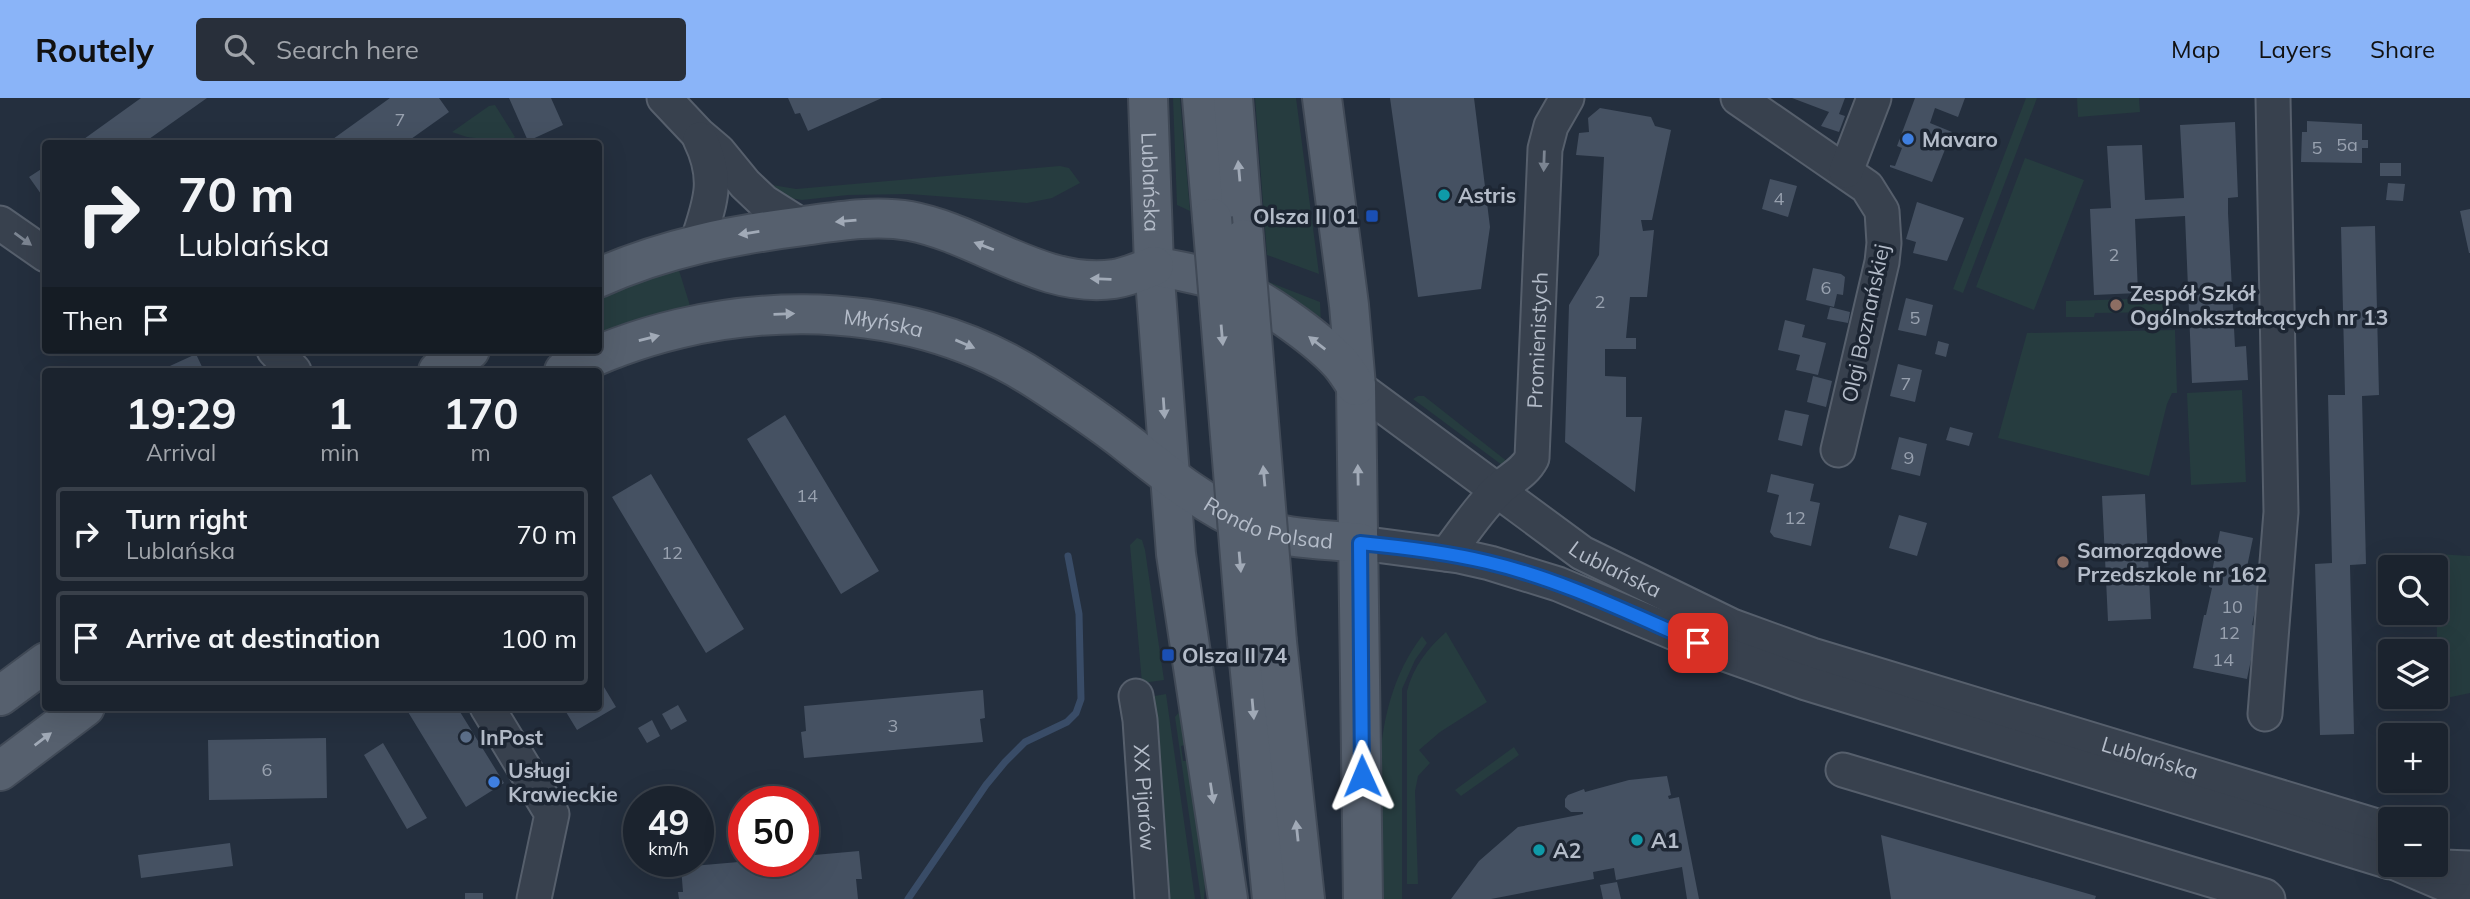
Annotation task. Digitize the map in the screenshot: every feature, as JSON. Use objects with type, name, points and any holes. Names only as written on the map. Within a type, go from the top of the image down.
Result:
[{"type":"main road","name":"Lublańska","points":[[1148,98],[1154,266]]},
{"type":"main road","points":[[1202,98],[1212,218],[1262,641],[1305,899]]},
{"type":"main road","points":[[1233,98],[1244,239],[1272,899]]},
{"type":"main road","points":[[1322,98],[1349,305],[1356,386]]},
{"type":"main road","points":[[602,276],[666,251],[749,232],[890,218],[914,222],[986,246],[1046,273],[1075,278],[1112,279],[1154,266],[1204,276],[1226,284],[1271,309],[1322,346],[1342,365],[1356,386]]},
{"type":"main road","points":[[1154,266],[1179,576],[1228,899]]},
{"type":"main road","name":"Młyńska","points":[[602,353],[636,341],[741,317],[780,313],[874,319],[954,339],[1008,363],[1039,381],[1124,440],[1169,476]]},
{"type":"main road","points":[[443,368],[464,354]]},
{"type":"main road","name":"Młyńska","points":[[569,368],[600,354]]},
{"type":"main road","name":"Rondo Polsad","points":[[1169,476],[1251,526],[1283,535],[1360,543],[1356,386]]},
{"type":"main road","points":[[1360,543],[1363,899]]},
{"type":"main road","points":[[0,696],[42,665]]},
{"type":"main road","points":[[0,771],[80,711]]},
{"type":"street","points":[[664,98],[718,151],[764,202],[802,226]]},
{"type":"street","name":"Promienistych","points":[[1447,554],[1497,490],[1517,477],[1532,457],[1545,149],[1551,126],[1567,98]]},
{"type":"street","name":"Olgi Boznańskiej","points":[[1738,98],[1867,187],[1882,211],[1884,243],[1874,298],[1838,450]]},
{"type":"street","points":[[1846,171],[1874,98]]},
{"type":"street","points":[[2265,714],[2281,512],[2273,98]]},
{"type":"street","points":[[697,243],[713,187],[709,161],[698,134]]},
{"type":"street","points":[[0,223],[42,253]]},
{"type":"street","points":[[278,354],[291,368]]},
{"type":"street","name":"Lublańska","points":[[1356,386],[1582,554],[1732,626],[1812,655],[2378,826]]},
{"type":"street","name":"Lublańska","points":[[1360,543],[1447,554],[1490,563],[1558,584],[1721,653],[1806,682],[2378,859]]},
{"type":"street","name":"XX Pijarów","points":[[1136,696],[1140,720],[1152,899]]},
{"type":"street","points":[[489,711],[552,814],[534,899]]},
{"type":"street","points":[[1843,770],[2265,896],[2267,899]]},
{"type":"street","points":[[2448,848],[2470,855]]},
{"type":"street","points":[[1219,899],[1221,849]]},
{"type":"street","name":"Lublańska","points":[[2448,866],[2470,868]]},
{"type":"street","name":"Lublańska","points":[[2427,877],[2470,895]]},
{"type":"green space","points":[[1173,98],[1180,98],[1190,211],[1177,205]]},
{"type":"green space","points":[[1255,98],[1296,98],[1319,274],[1267,255]]},
{"type":"green space","points":[[2026,98],[2037,98],[1963,293],[1953,289]]},
{"type":"green space","points":[[2077,98],[2139,98],[2140,112],[2078,117]]},
{"type":"green space","points":[[495,105],[515,137],[511,140],[467,137],[452,132],[489,106]]},
{"type":"green space","points":[[2025,158],[2084,180],[2034,310],[1976,287]]},
{"type":"green space","points":[[1060,166],[1069,168],[1080,183],[1052,198],[1027,203],[909,194],[848,195],[802,200],[782,197],[766,184],[796,189]]},
{"type":"green space","points":[[677,264],[692,312],[602,339],[602,293]]},
{"type":"green space","points":[[1269,282],[1320,302],[1321,324],[1270,296]]},
{"type":"green space","points":[[2163,298],[2163,312],[2095,313],[2094,317],[2066,317],[2066,301]]},
{"type":"green space","points":[[2175,330],[2177,393],[2172,393],[2167,404],[2149,476],[1998,438],[2027,333]]},
{"type":"green space","points":[[2242,390],[2246,482],[2191,485],[2187,393]]},
{"type":"green space","points":[[1424,396],[1513,466],[1502,465],[1413,399]]},
{"type":"green space","points":[[1137,538],[1142,540],[1145,550],[1164,680],[1142,683],[1130,545]]},
{"type":"green space","points":[[2437,554],[2470,556],[2470,693],[2448,698],[2448,639],[2437,639],[2437,625],[2448,625],[2448,555]]},
{"type":"green space","points":[[1446,632],[1487,702],[1440,732],[1419,750],[1430,763],[1418,776],[1415,791],[1418,884],[1407,884],[1407,691],[1422,659]]},
{"type":"green space","points":[[1422,636],[1427,643],[1415,660],[1402,689],[1402,899],[1381,899],[1379,797],[1384,729],[1391,696],[1404,665]]},
{"type":"green space","points":[[1166,694],[1195,899],[1164,899],[1143,698]]},
{"type":"green space","points":[[1180,711],[1185,745],[1181,746],[1183,761],[1188,761],[1205,884],[1204,899],[1201,899],[1175,717]]},
{"type":"green space","points":[[1514,747],[1519,755],[1461,796],[1455,790]]},
{"type":"building","points":[[141,98],[207,98],[148,140],[83,140]]},
{"type":"building","points":[[390,98],[439,98],[449,112],[410,140],[332,140]]},
{"type":"building","points":[[509,98],[551,98],[563,125],[528,140]]},
{"type":"building","points":[[788,98],[882,98],[808,131],[800,113],[795,114]]},
{"type":"building","name":"Astris","points":[[1390,98],[1474,98],[1490,227],[1481,289],[1418,297]]},
{"type":"building","points":[[1792,98],[1845,98],[1839,114],[1845,116],[1839,132],[1821,126],[1829,112]]},
{"type":"building","points":[[1915,98],[1965,98],[1958,117],[1935,108],[1930,123],[1952,132],[1932,182],[1890,167],[1895,166],[1902,148],[1897,146]]},
{"type":"building","points":[[1600,108],[1651,117],[1655,126],[1671,130],[1652,220],[1641,220],[1643,231],[1654,230],[1647,297],[1630,297],[1626,338],[1636,338],[1636,349],[1605,349],[1605,376],[1626,377],[1626,417],[1642,417],[1635,492],[1565,442],[1569,305],[1599,255],[1604,157],[1576,155],[1579,133],[1589,132],[1588,118]]},
{"type":"building","points":[[2307,121],[2362,124],[2362,140],[2368,140],[2368,148],[2362,148],[2362,163],[2301,162],[2302,132],[2307,132]]},
{"type":"building","points":[[2235,122],[2238,197],[2228,198],[2228,213],[2235,347],[2246,346],[2248,380],[2192,383],[2185,216],[2135,219],[2138,293],[2094,295],[2090,209],[2111,208],[2107,146],[2142,145],[2145,200],[2184,198],[2180,125]]},
{"type":"building","points":[[2380,163],[2401,163],[2401,176],[2380,176]]},
{"type":"building","points":[[42,169],[42,195],[29,177]]},
{"type":"building","points":[[1770,179],[1797,186],[1788,217],[1762,209]]},
{"type":"building","points":[[2388,183],[2405,184],[2403,201],[2386,200]]},
{"type":"building","points":[[1917,202],[1964,218],[1947,261],[1913,253],[1916,242],[1906,239]]},
{"type":"building","points":[[2470,209],[2470,253],[2469,253],[2460,211]]},
{"type":"building","points":[[2375,226],[2379,395],[2362,396],[2366,564],[2350,565],[2354,734],[2320,735],[2315,564],[2332,563],[2328,395],[2345,395],[2341,227]]},
{"type":"building","points":[[1813,268],[1845,277],[1843,295],[1837,294],[1834,307],[1806,300]]},
{"type":"building","points":[[1906,298],[1933,305],[1926,336],[1898,330]]},
{"type":"building","points":[[1830,307],[1850,312],[1848,323],[1827,319]]},
{"type":"building","points":[[1785,320],[1805,325],[1802,337],[1826,343],[1818,375],[1796,370],[1800,355],[1778,350]]},
{"type":"building","points":[[1938,341],[1949,344],[1946,357],[1935,354]]},
{"type":"building","points":[[196,354],[203,368],[166,368]]},
{"type":"building","points":[[1898,364],[1922,370],[1915,402],[1890,396]]},
{"type":"building","points":[[1813,376],[1832,381],[1826,407],[1807,402]]},
{"type":"building","points":[[1785,410],[1809,415],[1802,446],[1778,440]]},
{"type":"building","points":[[785,415],[879,571],[841,594],[747,439]]},
{"type":"building","points":[[1950,427],[1973,433],[1969,446],[1946,440]]},
{"type":"building","points":[[1899,437],[1927,444],[1920,476],[1891,469]]},
{"type":"building","points":[[651,474],[744,629],[706,653],[612,497]]},
{"type":"building","points":[[1771,474],[1814,484],[1810,501],[1820,503],[1811,546],[1774,537],[1770,532],[1779,495],[1767,492]]},
{"type":"building","points":[[2145,494],[2151,619],[2108,621],[2102,496]]},
{"type":"building","points":[[1899,515],[1927,523],[1917,556],[1889,548]]},
{"type":"building","points":[[2220,531],[2253,538],[2247,567],[2263,570],[2252,625],[2258,626],[2247,679],[2193,668],[2212,588],[2209,587]]},
{"type":"building","points":[[602,684],[616,707],[577,730],[565,711],[602,711]]},
{"type":"building","points":[[983,690],[985,718],[980,719],[983,742],[804,758],[801,732],[806,731],[804,706]]},
{"type":"building","points":[[678,705],[687,721],[671,730],[662,714]]},
{"type":"building","points":[[407,711],[459,711],[504,783],[466,807]]},
{"type":"building","points":[[652,720],[660,736],[647,743],[638,728]]},
{"type":"building","points":[[326,738],[327,798],[209,800],[208,740]]},
{"type":"building","points":[[383,743],[427,818],[407,829],[364,755]]},
{"type":"building","points":[[1667,776],[1671,795],[1668,796],[1669,799],[1679,797],[1699,899],[1687,899],[1682,867],[1616,880],[1614,868],[1593,872],[1594,879],[1491,899],[1451,899],[1479,861],[1518,827],[1583,814],[1571,812],[1565,807],[1568,795],[1629,780]]},
{"type":"building","points":[[1881,835],[2096,896],[2095,899],[1891,899]]},
{"type":"building","points":[[230,843],[233,866],[141,878],[138,855]]},
{"type":"building","points":[[859,851],[862,879],[856,879],[858,899],[679,899],[678,892],[683,892],[682,877],[714,877],[714,864],[728,863],[728,877],[819,877],[819,855]]},
{"type":"building","points":[[1617,882],[1621,899],[1603,899],[1600,885]]},
{"type":"building","points":[[465,893],[483,893],[483,899],[465,899]]},
{"type":"waterway","points":[[908,899],[986,785],[1005,762],[1025,742],[1067,722],[1076,713],[1081,699],[1079,614],[1068,556]]},
{"type":"place","name":"Mavaro","points":[[1908,139]]},
{"type":"place","name":"Astris","points":[[1444,195]]},
{"type":"place","name":"Olsza II 01","points":[[1372,216]]},
{"type":"place","name":"Zespół Szkół Ogólnokształcących nr 13","points":[[2116,305]]},
{"type":"place","name":"Samorządowe Przedszkole nr 162","points":[[2063,562]]},
{"type":"place","name":"Olsza II 74","points":[[1168,655]]},
{"type":"place","name":"InPost","points":[[466,737]]},
{"type":"place","name":"Usługi Krawieckie","points":[[494,782]]},
{"type":"place","name":"A1","points":[[1637,840]]},
{"type":"place","name":"A2","points":[[1539,850]]},
{"type":"route","points":[[1362,776],[1360,543],[1447,554],[1490,563],[1558,584],[1698,643]]}]
